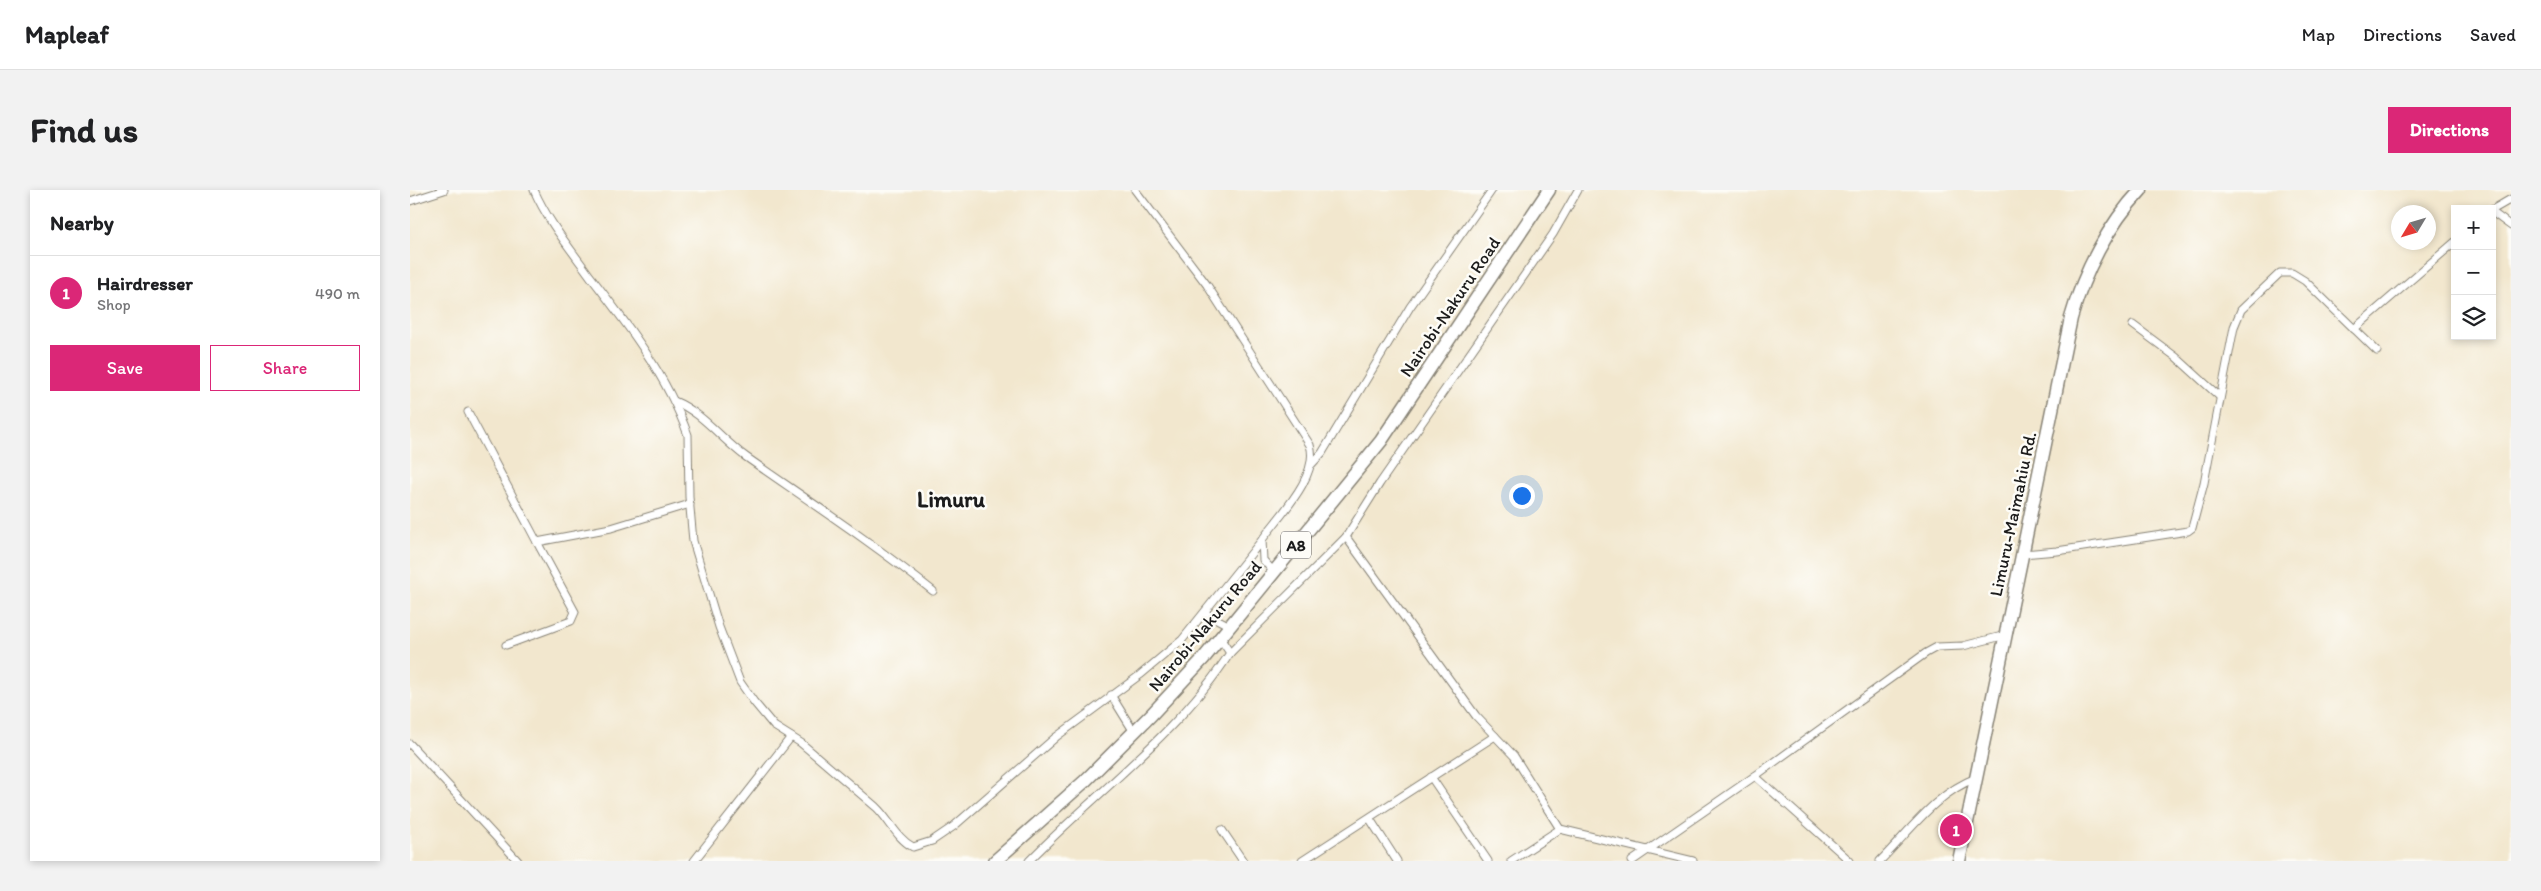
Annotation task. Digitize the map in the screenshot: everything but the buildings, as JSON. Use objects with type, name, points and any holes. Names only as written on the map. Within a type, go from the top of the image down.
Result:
[{"type":"highway","name":"Nairobi-Nakuru Road","points":[[995,861],[1078,787],[1134,732],[1230,626],[1381,441],[1549,190]]},
{"type":"highway","name":"Limuru-Maimahiu Rd.","points":[[1960,861],[2022,554],[2077,297],[2104,240],[2142,190]]},
{"type":"street","points":[[410,201],[444,190]]},
{"type":"street","points":[[534,190],[553,224],[654,365],[674,400],[688,435],[690,504],[694,540],[700,567],[719,627],[740,682],[769,721],[885,815],[908,844],[919,846],[932,841],[954,826],[1056,737],[1134,679],[1182,640],[1297,494],[1310,466],[1313,454],[1310,445],[1289,410],[1207,286],[1135,190]]},
{"type":"street","points":[[1310,466],[1322,453],[1410,308],[1492,190]]},
{"type":"street","points":[[1029,861],[1182,713],[1230,653],[1346,536],[1380,483],[1553,234],[1578,190]]},
{"type":"street","points":[[2496,209],[2511,200]]},
{"type":"street","points":[[2496,214],[2511,226]]},
{"type":"street","points":[[2354,329],[2451,245]]},
{"type":"street","points":[[2022,554],[2107,544],[2188,531],[2192,528],[2204,483],[2228,348],[2238,316],[2280,274],[2292,273],[2305,281],[2377,351]]},
{"type":"street","points":[[2134,325],[2176,357],[2220,398]]},
{"type":"street","points":[[674,400],[691,408],[744,455],[872,544],[933,591]]},
{"type":"street","points":[[468,412],[575,612],[571,621],[506,644]]},
{"type":"street","points":[[537,542],[611,528],[690,504]]},
{"type":"street","points":[[1346,536],[1476,716],[1520,766],[1560,829],[1694,861]]},
{"type":"street","points":[[1262,540],[1263,560],[1274,572]]},
{"type":"street","points":[[1205,613],[1230,626]]},
{"type":"street","points":[[1632,861],[1755,776],[1926,652],[1938,648],[1963,646],[2006,635]]},
{"type":"street","points":[[1220,638],[1230,653]]},
{"type":"street","points":[[1111,695],[1134,732]]},
{"type":"street","points":[[1302,861],[1370,819],[1430,777],[1495,736]]},
{"type":"street","points":[[694,861],[791,737]]},
{"type":"street","points":[[410,744],[518,861]]},
{"type":"street","points":[[1755,776],[1850,861]]},
{"type":"street","points":[[1430,777],[1488,861]]},
{"type":"street","points":[[1880,861],[1940,799],[1952,789],[1976,778]]},
{"type":"street","points":[[1370,819],[1397,861]]},
{"type":"street","points":[[1512,861],[1560,829]]},
{"type":"street","points":[[1222,830],[1243,861]]},
{"type":"street","points":[[1313,854],[1318,861]]},
{"type":"place","name":"Hairdresser","points":[[1956,830]]},
{"type":"district","name":"Limuru","points":[[951,499]]}]
